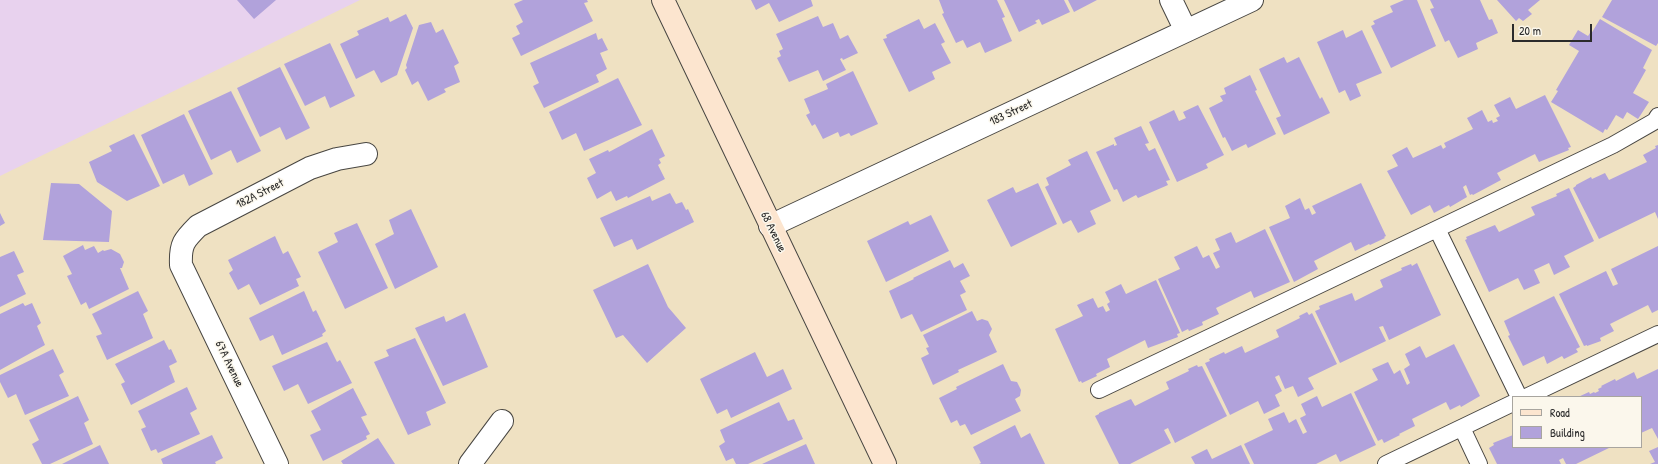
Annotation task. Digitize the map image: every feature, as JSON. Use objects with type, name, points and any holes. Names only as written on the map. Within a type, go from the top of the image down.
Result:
[{"type":"street","name":"68 Avenue","points":[[663,0],[885,464]]},
{"type":"street","points":[[1171,0],[1186,32]]},
{"type":"street","name":"183 Street","points":[[770,226],[1252,0]]},
{"type":"street","name":"182A Street","points":[[180,265],[180,250],[187,237],[198,226],[310,168],[337,159],[366,154]]},
{"type":"street","name":"67A Avenue","points":[[180,265],[277,464]]},
{"type":"street","points":[[470,464],[502,421]]},
{"type":"lane","points":[[1099,390],[1612,145],[1655,121],[1658,116]]},
{"type":"lane","points":[[1437,229],[1520,396]]},
{"type":"lane","points":[[1528,396],[1658,334]]},
{"type":"lane","points":[[1386,464],[1512,403]]},
{"type":"lane","points":[[1462,428],[1479,464]]},
{"type":"shaded area","points":[[0,0],[360,0],[0,176]]},
{"type":"building","points":[[237,0],[276,0],[254,19]]},
{"type":"building","points":[[523,0],[587,0],[588,2],[584,3],[593,21],[521,56],[512,38],[520,34],[516,26],[523,22],[514,4]]},
{"type":"building","points":[[751,0],[811,0],[813,6],[779,22],[769,3],[756,10]]},
{"type":"building","points":[[939,0],[997,0],[1005,17],[1002,18],[1012,41],[985,53],[980,42],[967,48],[963,40],[956,43],[942,14],[944,13]]},
{"type":"building","points":[[1004,0],[1064,0],[1070,12],[1042,25],[1039,19],[1035,21],[1037,23],[1019,32]]},
{"type":"building","points":[[1068,0],[1097,0],[1074,12]]},
{"type":"building","points":[[1404,0],[1417,0],[1436,46],[1391,68],[1371,26],[1375,24],[1373,21],[1393,12],[1390,6]]},
{"type":"building","points":[[1430,0],[1480,0],[1489,20],[1492,19],[1498,33],[1476,43],[1478,49],[1458,58],[1449,40],[1445,42],[1430,9],[1434,8]]},
{"type":"building","points":[[1497,0],[1540,0],[1528,10],[1532,14],[1523,21],[1519,18],[1516,21]]},
{"type":"building","points":[[1612,0],[1658,0],[1658,43],[1656,46],[1602,17]]},
{"type":"building","points":[[406,14],[413,28],[397,75],[381,83],[374,70],[356,79],[340,44],[359,35],[357,31],[388,17],[390,22]]},
{"type":"building","points":[[818,16],[823,27],[833,23],[840,39],[848,35],[858,53],[843,60],[842,58],[840,59],[846,70],[823,81],[818,70],[789,82],[777,58],[781,56],[779,51],[783,49],[776,34]]},
{"type":"building","points":[[919,19],[924,29],[935,23],[945,42],[941,44],[951,63],[932,72],[935,79],[909,92],[883,39],[887,38],[886,35]]},
{"type":"building","points":[[1600,19],[1652,50],[1643,68],[1646,70],[1633,93],[1649,102],[1638,119],[1627,112],[1623,119],[1616,115],[1607,130],[1605,129],[1603,133],[1551,102],[1558,91],[1556,90],[1579,51],[1569,45],[1578,30],[1588,36],[1590,33],[1591,34]]},
{"type":"building","points":[[431,22],[436,33],[443,29],[459,63],[454,66],[460,82],[444,89],[446,92],[428,101],[418,81],[412,85],[405,70],[407,68],[406,65],[419,25]]},
{"type":"building","points":[[1343,30],[1346,38],[1362,30],[1382,73],[1356,84],[1361,96],[1350,101],[1345,90],[1339,93],[1317,42]]},
{"type":"building","points":[[596,33],[598,40],[602,38],[608,50],[600,53],[607,69],[596,75],[599,82],[544,108],[533,86],[539,83],[530,63]]},
{"type":"building","points":[[330,43],[355,96],[330,108],[325,96],[305,106],[284,64]]},
{"type":"building","points":[[1284,57],[1287,63],[1299,57],[1320,99],[1322,97],[1330,113],[1284,135],[1276,118],[1281,116],[1259,69]]},
{"type":"building","points":[[280,67],[310,128],[286,140],[280,127],[260,137],[237,88]]},
{"type":"building","points":[[853,71],[878,124],[851,136],[849,133],[840,137],[838,132],[823,139],[815,124],[812,126],[806,115],[810,113],[804,99],[828,89],[826,84]]},
{"type":"building","points":[[1250,75],[1257,90],[1255,91],[1276,134],[1248,148],[1246,144],[1232,151],[1225,137],[1223,138],[1209,108],[1223,101],[1220,96],[1226,94],[1224,88]]},
{"type":"building","points":[[618,78],[642,125],[584,151],[576,133],[562,140],[549,112]]},
{"type":"building","points":[[231,91],[261,151],[237,163],[231,150],[211,160],[188,111]]},
{"type":"building","points":[[1545,95],[1571,147],[1568,148],[1569,150],[1539,162],[1535,154],[1497,173],[1501,180],[1473,195],[1470,195],[1466,185],[1463,187],[1467,197],[1450,207],[1449,205],[1434,213],[1430,205],[1411,215],[1387,171],[1398,166],[1392,155],[1407,147],[1413,158],[1441,145],[1443,149],[1446,147],[1444,143],[1473,129],[1467,118],[1482,110],[1488,122],[1492,120],[1493,123],[1498,121],[1496,118],[1500,116],[1494,105],[1510,97],[1516,109]]},
{"type":"building","points":[[1198,105],[1224,155],[1206,164],[1208,168],[1177,182],[1149,122],[1174,110],[1179,121],[1186,118],[1183,112]]},
{"type":"building","points":[[184,114],[213,174],[189,186],[184,174],[163,184],[141,135]]},
{"type":"building","points":[[1141,126],[1149,143],[1145,144],[1149,151],[1155,148],[1170,180],[1166,181],[1168,185],[1138,198],[1136,195],[1123,202],[1117,189],[1114,190],[1096,152],[1114,144],[1114,146],[1117,145],[1114,138]]},
{"type":"building","points":[[652,129],[665,156],[659,159],[661,163],[658,165],[665,179],[628,198],[627,196],[616,201],[611,191],[597,199],[587,178],[596,173],[589,159],[608,150],[609,152]]},
{"type":"building","points":[[134,134],[160,186],[127,201],[97,182],[89,162],[112,151],[109,146]]},
{"type":"building","points":[[1658,145],[1658,219],[1655,212],[1599,239],[1573,188],[1591,177],[1592,179],[1605,173],[1609,180],[1647,162],[1643,155],[1656,148],[1655,146]]},
{"type":"building","points":[[1087,151],[1111,201],[1090,211],[1096,224],[1078,233],[1071,220],[1063,224],[1045,187],[1049,185],[1046,178],[1071,165],[1068,160]]},
{"type":"building","points":[[51,183],[79,184],[112,211],[109,242],[43,240]]},
{"type":"building","points":[[1038,183],[1057,224],[1011,247],[987,200],[1013,187],[1016,193]]},
{"type":"building","points":[[1361,183],[1386,236],[1384,237],[1385,238],[1355,251],[1351,242],[1314,261],[1318,269],[1294,282],[1269,227],[1290,218],[1285,206],[1300,198],[1305,210],[1309,208],[1312,215],[1316,213],[1312,206]]},
{"type":"building","points":[[1569,188],[1594,241],[1564,256],[1570,267],[1554,275],[1549,263],[1534,270],[1540,283],[1524,290],[1518,278],[1489,292],[1465,240],[1467,239],[1466,237],[1495,225],[1499,232],[1535,215],[1531,207],[1557,196],[1556,194]]},
{"type":"building","points":[[670,193],[676,204],[682,202],[686,210],[688,209],[694,222],[637,250],[632,239],[614,247],[600,218],[650,196],[652,201]]},
{"type":"building","points":[[411,209],[438,267],[395,289],[375,244],[394,234],[389,220]]},
{"type":"building","points":[[0,213],[5,223],[0,226]]},
{"type":"building","points":[[931,215],[949,251],[886,282],[867,241],[908,221],[910,225]]},
{"type":"building","points":[[357,223],[388,288],[345,309],[318,252],[338,242],[334,233]]},
{"type":"building","points":[[1265,229],[1290,282],[1254,298],[1251,291],[1216,308],[1219,314],[1202,322],[1203,325],[1189,331],[1188,329],[1182,332],[1158,279],[1180,269],[1174,257],[1197,246],[1203,258],[1209,255],[1216,269],[1220,267],[1213,253],[1220,250],[1215,239],[1231,232],[1236,243]]},
{"type":"building","points":[[275,236],[283,254],[288,251],[301,277],[296,279],[299,286],[260,305],[249,284],[238,290],[229,273],[233,270],[228,260]]},
{"type":"building","points":[[83,245],[85,250],[94,246],[98,253],[103,250],[111,249],[120,254],[124,262],[122,268],[120,268],[129,289],[89,309],[86,302],[81,305],[67,276],[72,274],[63,256]]},
{"type":"building","points":[[1658,246],[1658,310],[1652,313],[1648,305],[1610,324],[1614,331],[1600,338],[1601,341],[1584,346],[1559,294],[1606,271],[1613,286],[1618,284],[1611,269]]},
{"type":"building","points":[[14,251],[24,272],[17,275],[26,294],[0,307],[0,257]]},
{"type":"building","points":[[950,260],[954,268],[963,263],[970,276],[960,281],[966,292],[960,295],[967,310],[921,332],[912,314],[901,319],[889,291]]},
{"type":"building","points":[[1417,263],[1441,315],[1389,340],[1383,326],[1379,327],[1386,341],[1340,363],[1315,311],[1320,309],[1319,306],[1352,293],[1355,301],[1383,287],[1380,280],[1402,270],[1401,268],[1411,264],[1412,266]]},
{"type":"building","points":[[648,264],[668,307],[686,328],[647,363],[623,335],[616,338],[593,290]]},
{"type":"building","points":[[1156,280],[1180,333],[1177,334],[1178,337],[1148,348],[1145,340],[1107,359],[1110,367],[1096,374],[1097,376],[1082,383],[1081,381],[1079,382],[1055,329],[1083,316],[1077,305],[1093,298],[1098,308],[1103,306],[1106,312],[1110,310],[1107,304],[1110,302],[1105,292],[1121,284],[1126,294]]},
{"type":"building","points":[[138,291],[148,311],[143,314],[153,338],[107,360],[96,336],[102,334],[92,314]]},
{"type":"building","points":[[304,291],[313,312],[316,310],[326,331],[322,334],[323,336],[282,355],[273,335],[260,341],[249,318]]},
{"type":"building","points":[[1554,296],[1580,347],[1576,349],[1578,352],[1564,359],[1562,356],[1547,364],[1544,356],[1523,366],[1508,336],[1510,335],[1504,321]]},
{"type":"building","points":[[23,303],[25,306],[32,303],[41,323],[37,326],[45,345],[0,370],[0,314]]},
{"type":"building","points":[[972,311],[977,321],[982,319],[988,321],[992,329],[989,335],[997,352],[958,370],[959,372],[933,385],[921,358],[929,354],[926,348],[929,347],[923,335]]},
{"type":"building","points":[[1307,312],[1309,315],[1312,313],[1337,364],[1308,378],[1314,389],[1298,397],[1293,386],[1285,389],[1279,375],[1275,377],[1282,391],[1275,395],[1280,406],[1264,414],[1258,401],[1230,415],[1205,363],[1210,361],[1209,359],[1224,352],[1225,354],[1242,346],[1245,353],[1279,337],[1276,330],[1300,318],[1299,316]]},
{"type":"building","points":[[465,313],[488,367],[443,386],[415,328],[444,316],[446,322]]},
{"type":"building","points":[[415,338],[446,403],[426,412],[431,425],[408,435],[374,362],[389,356],[386,350]]},
{"type":"building","points":[[164,340],[169,350],[171,349],[177,362],[169,366],[175,382],[131,405],[121,384],[125,382],[115,364]]},
{"type":"building","points":[[327,342],[337,362],[340,360],[352,383],[308,404],[298,384],[284,391],[272,366]]},
{"type":"building","points":[[1454,344],[1480,396],[1461,407],[1460,405],[1450,410],[1446,402],[1412,419],[1415,426],[1399,434],[1400,435],[1384,443],[1382,439],[1378,441],[1354,392],[1378,380],[1372,369],[1388,362],[1394,374],[1400,370],[1407,385],[1410,383],[1404,369],[1410,365],[1405,354],[1420,346],[1426,358]]},
{"type":"building","points":[[53,349],[64,372],[59,375],[69,396],[25,415],[16,394],[8,398],[0,382],[0,375]]},
{"type":"building","points":[[755,352],[767,377],[783,369],[792,389],[731,418],[727,409],[717,414],[700,379]]},
{"type":"building","points":[[1003,364],[1011,381],[1017,382],[1021,390],[1020,396],[1015,399],[1021,411],[971,435],[965,424],[960,426],[957,420],[951,423],[939,398],[957,389],[956,387]]},
{"type":"building","points":[[1197,365],[1198,367],[1202,366],[1227,416],[1175,443],[1168,428],[1164,430],[1171,443],[1130,464],[1119,464],[1095,416],[1131,399],[1135,406],[1169,389],[1166,382],[1189,371],[1188,369]]},
{"type":"building","points":[[1658,369],[1658,439],[1652,428],[1642,433],[1642,396],[1580,396],[1589,392],[1590,394],[1595,393],[1599,391],[1598,389],[1602,387],[1601,386],[1615,379],[1616,381],[1634,372],[1637,379]]},
{"type":"building","points":[[187,387],[197,409],[190,413],[200,434],[158,453],[156,449],[151,451],[141,429],[146,427],[138,411]]},
{"type":"building","points":[[353,388],[367,415],[361,417],[370,434],[366,436],[367,439],[323,461],[310,435],[321,430],[311,411]]},
{"type":"building","points":[[1351,393],[1376,445],[1340,462],[1336,454],[1316,464],[1254,464],[1244,444],[1273,430],[1268,419],[1284,412],[1289,423],[1296,419],[1303,434],[1307,432],[1300,418],[1306,415],[1301,404],[1317,396],[1322,407]]},
{"type":"building","points":[[78,396],[89,420],[84,423],[93,444],[50,464],[42,464],[32,444],[39,440],[29,420]]},
{"type":"building","points":[[779,402],[788,421],[794,419],[803,439],[748,464],[736,464],[733,458],[726,461],[719,446],[725,442],[720,430]]},
{"type":"building","points":[[1015,425],[1021,438],[1030,433],[1045,464],[979,464],[981,463],[973,447]]},
{"type":"building","points":[[212,435],[223,458],[215,462],[216,464],[163,464],[161,459]]},
{"type":"building","points":[[1512,435],[1512,448],[1609,448],[1576,464],[1566,464],[1563,458],[1559,460],[1561,464],[1497,464],[1489,448],[1494,445],[1493,443]]},
{"type":"building","points":[[378,438],[395,464],[343,464],[341,461]]},
{"type":"building","points":[[806,444],[815,464],[762,464]]},
{"type":"building","points":[[100,445],[109,464],[62,464]]},
{"type":"building","points":[[1241,445],[1250,464],[1195,464],[1191,457],[1207,449],[1212,459]]},
{"type":"building","points":[[1658,447],[1658,464],[1650,464],[1655,462],[1649,451]]}]
